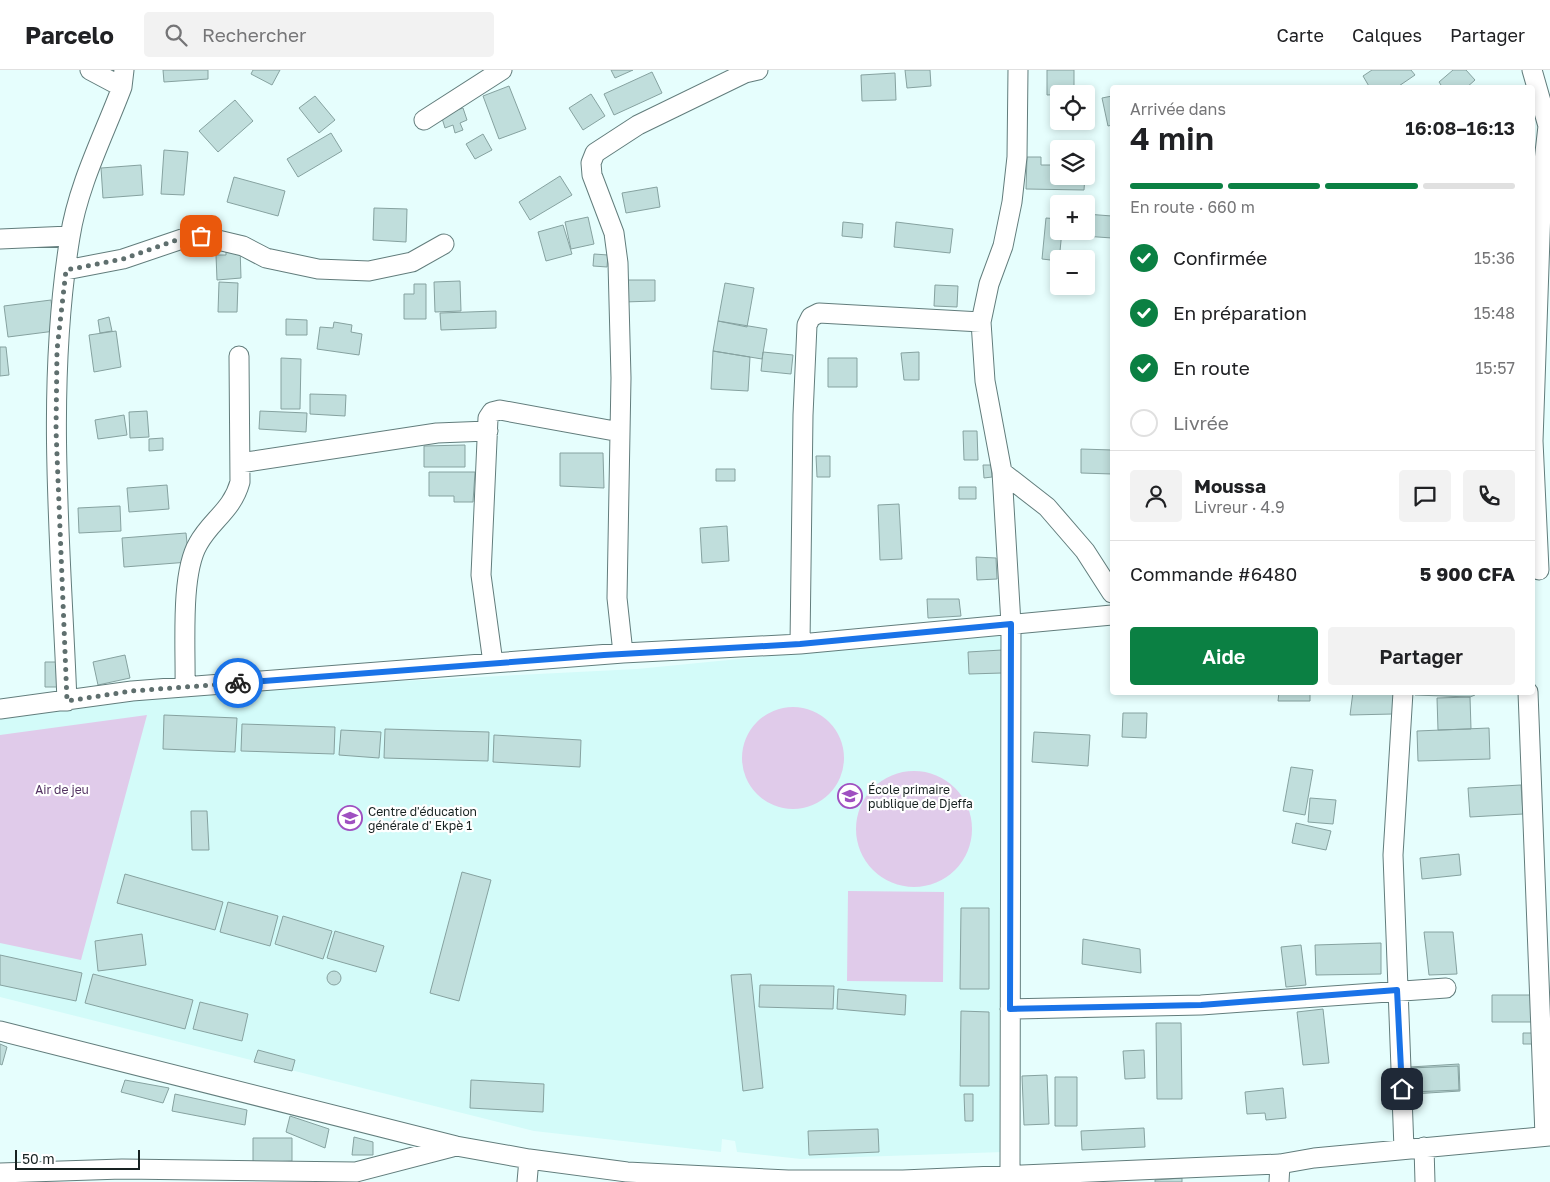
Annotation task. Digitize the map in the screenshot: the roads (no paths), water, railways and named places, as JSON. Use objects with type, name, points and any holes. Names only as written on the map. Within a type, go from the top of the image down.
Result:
[{"type":"street","points":[[67,701],[56,430],[57,350],[70,236],[78,201],[123,78],[90,70]]},
{"type":"street","points":[[424,120],[502,70]]},
{"type":"street","points":[[1010,1174],[1011,624],[1002,472],[985,382],[981,322],[988,290],[1003,246],[1012,202],[1017,157],[1018,70]]},
{"type":"street","points":[[1532,70],[1548,126],[1542,179],[1535,383]]},
{"type":"street","points":[[623,654],[617,598],[620,432],[618,263],[614,233],[592,174],[591,164],[595,153],[638,125],[749,71]]},
{"type":"street","points":[[0,239],[70,236]]},
{"type":"street","points":[[66,270],[123,259],[182,238],[201,236],[242,246],[266,258],[318,269],[370,271],[412,262],[444,244]]},
{"type":"street","points":[[800,644],[803,415],[807,325],[811,317],[819,313],[981,322]]},
{"type":"street","points":[[185,687],[186,584],[190,561],[198,543],[236,498],[240,482],[239,356]]},
{"type":"street","points":[[493,663],[481,575],[488,418],[492,412],[500,410],[620,432]]},
{"type":"street","points":[[240,463],[437,433],[488,431]]},
{"type":"street","points":[[1002,472],[1047,507],[1085,551],[1110,590]]},
{"type":"street","points":[[1535,478],[1540,571]]},
{"type":"street","points":[[0,709],[132,691],[493,663],[800,644],[1110,615]]},
{"type":"street","points":[[1403,695],[1393,855],[1404,1149]]},
{"type":"street","points":[[0,1030],[456,1146],[627,1177],[788,1181],[903,1180],[1010,1174],[1085,1177],[1280,1173],[1314,1158],[1547,1136],[1528,695]]},
{"type":"street","points":[[1010,1009],[1201,1005],[1446,988]]},
{"type":"street","points":[[0,1173],[122,1176],[349,1177],[456,1146]]},
{"type":"street","points":[[1424,1147],[1424,1182]]},
{"type":"street","points":[[527,1182],[529,1159]]},
{"type":"place","name":"École primaire publique de Djeffa","points":[[850,796]]},
{"type":"place","name":"Centre d'éducation générale d' Ekpè 1","points":[[350,818]]},
{"type":"park label","name":"Air de jeu","points":[[62,789]]}]
